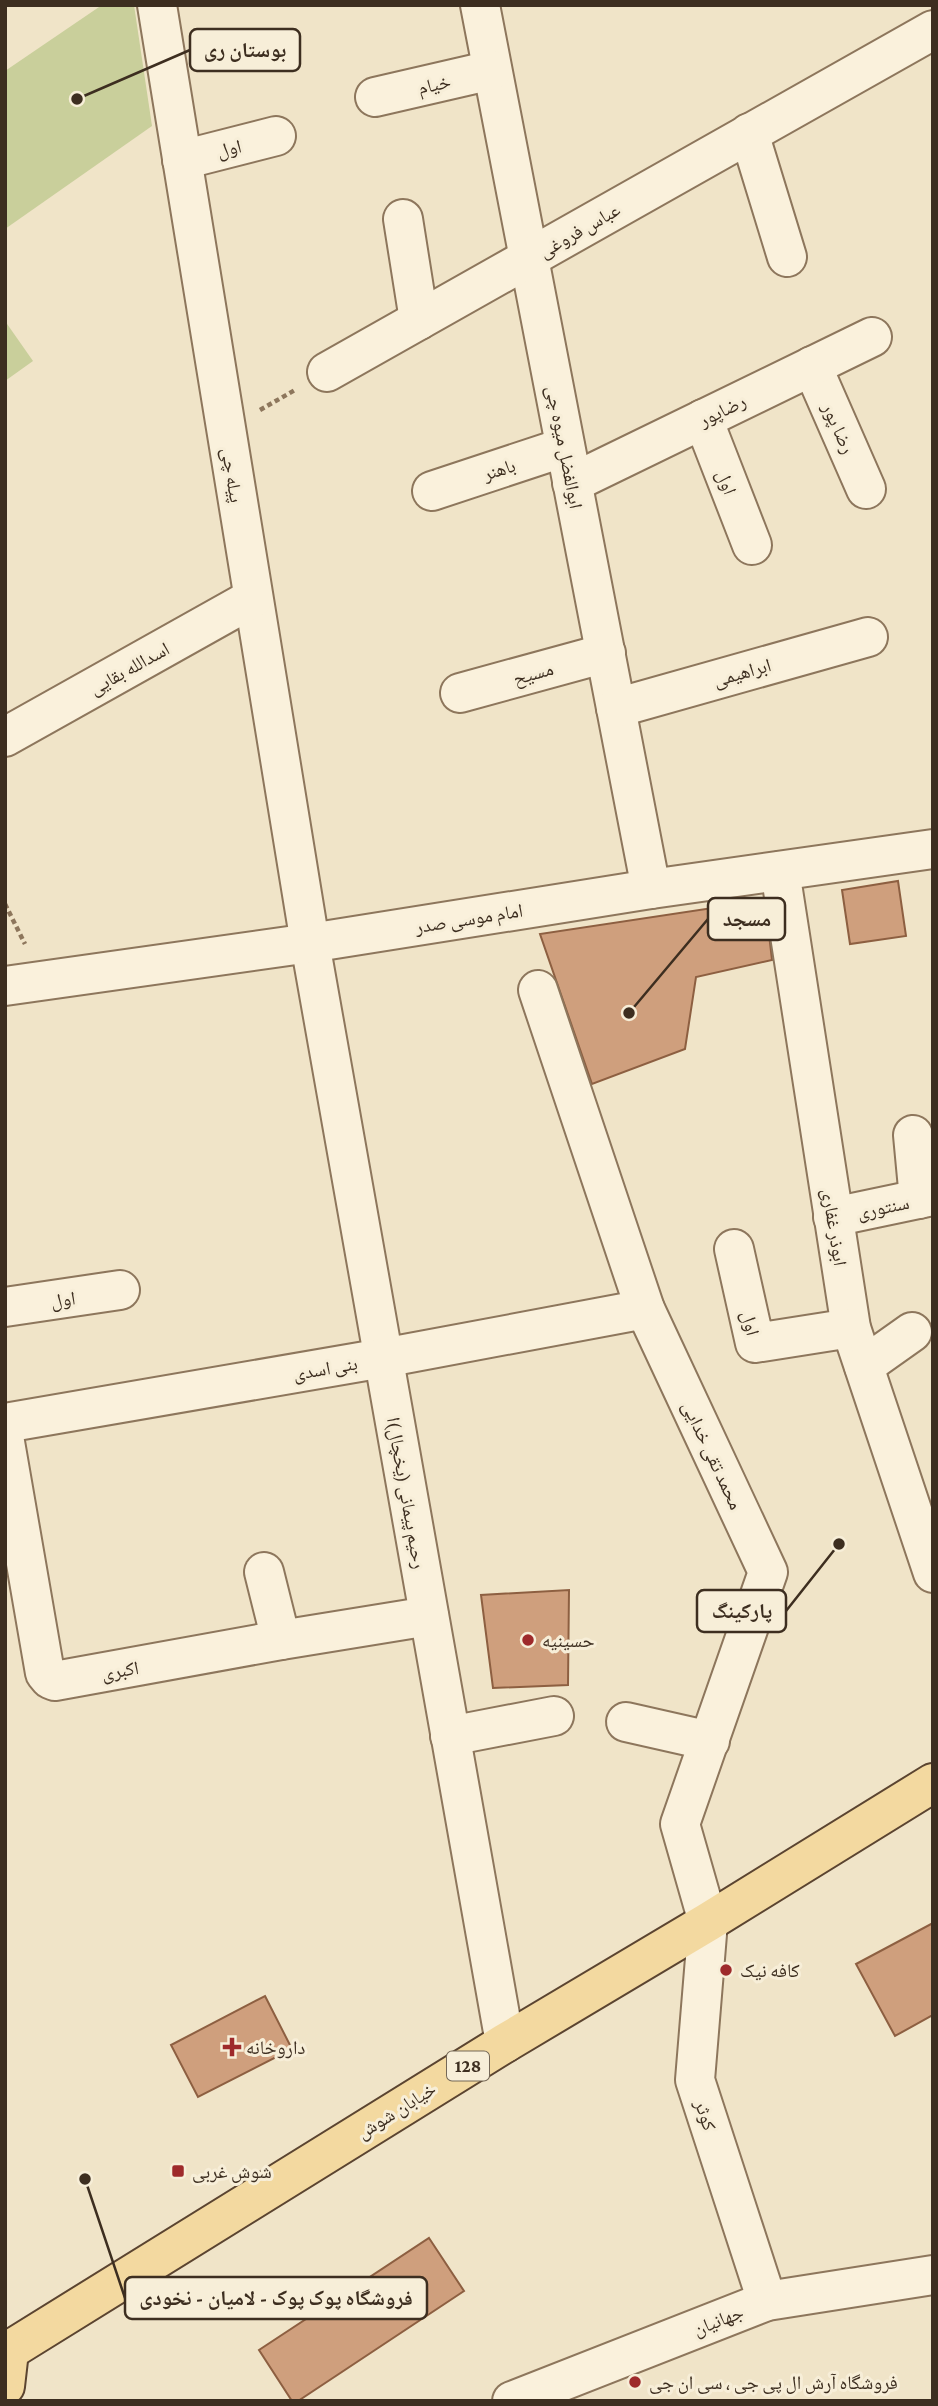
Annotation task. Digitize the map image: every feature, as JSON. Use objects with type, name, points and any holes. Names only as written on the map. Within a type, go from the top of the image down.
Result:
[{"type":"main road","name":"خیابان شوش","points":[[7,2363],[505,2043],[933,1783]]},
{"type":"street","name":"پیله چی","points":[[157,5],[310,943]]},
{"type":"street","name":"ابوالفضل میوه چی","points":[[480,5],[651,889]]},
{"type":"street","name":"عباس فروغی","points":[[327,372],[933,30]]},
{"type":"street","name":"خیام","points":[[375,97],[492,70]]},
{"type":"street","points":[[750,133],[787,257]]},
{"type":"street","name":"اول","points":[[182,160],[276,136]]},
{"type":"street","points":[[403,219],[419,320]]},
{"type":"street","name":"رضاپور","points":[[569,465],[703,419],[872,337]]},
{"type":"street","name":"رضا پور","points":[[812,366],[866,489]]},
{"type":"street","name":"اول","points":[[703,419],[752,545]]},
{"type":"street","name":"باهنر","points":[[432,491],[569,465]]},
{"type":"street","name":"اسدالله بقایی","points":[[5,737],[253,598]]},
{"type":"street","name":"ابراهیمی","points":[[616,708],[868,637]]},
{"type":"street","name":"مسیح","points":[[460,693],[606,653]]},
{"type":"street","name":"امام موسی صدر","points":[[5,985],[310,943],[651,889],[933,849]]},
{"type":"street","name":"ابوذر غفاری","points":[[780,871],[851,1328],[933,1573]]},
{"type":"street","name":"رحیم پیمانی (یخچال)ا","points":[[310,943],[505,2043]]},
{"type":"street","name":"محمد تقی خدایی","points":[[538,990],[645,1309],[768,1572],[681,1824],[708,1922]]},
{"type":"street","points":[[913,1135],[926,1198]]},
{"type":"street","name":"سنتوری","points":[[833,1217],[926,1198]]},
{"type":"street","name":"اول","points":[[734,1250],[755,1343],[851,1328]]},
{"type":"street","name":"اول","points":[[5,1307],[120,1290]]},
{"type":"street","name":"بنی اسدی","points":[[5,1423],[383,1358],[645,1309]]},
{"type":"street","points":[[864,1366],[912,1332]]},
{"type":"street","name":"اکبری","points":[[5,1442],[45,1673],[50,1679],[55,1681],[429,1616]]},
{"type":"street","points":[[264,1572],[281,1640]]},
{"type":"street","points":[[450,1736],[554,1717]]},
{"type":"street","points":[[626,1722],[710,1741]]},
{"type":"street","name":"کوثر","points":[[708,1922],[695,2080],[768,2301]]},
{"type":"street","name":"جهانیان","points":[[513,2401],[768,2301],[933,2274]]},
{"type":"path","points":[[225,429],[327,372]]},
{"type":"green space","points":[[102,5],[134,5],[152,126],[5,229],[5,71]]},
{"type":"green space","points":[[5,321],[33,361],[5,381]]},
{"type":"building","points":[[898,881],[906,936],[850,944],[842,890]]},
{"type":"building","points":[[765,900],[772,960],[696,977],[685,1049],[592,1084],[540,934]]},
{"type":"building","name":"حسینیه","points":[[569,1590],[568,1685],[493,1688],[481,1595]]},
{"type":"building","points":[[933,1923],[933,2015],[895,2036],[856,1964]]},
{"type":"building","name":"داروخانه","points":[[265,1996],[292,2049],[198,2097],[171,2045]]},
{"type":"building","points":[[429,2238],[464,2291],[298,2401],[292,2401],[259,2350]]},
{"type":"place","name":"بوستان ری","points":[[77,99]]},
{"type":"place","name":"مسجد","points":[[629,1013]]},
{"type":"place","name":"پارکینگ","points":[[839,1544]]},
{"type":"place","name":"حسینیه","points":[[528,1640]]},
{"type":"place","name":"کافه نیک","points":[[726,1970]]},
{"type":"place","name":"داروخانه","points":[[232,2047]]},
{"type":"place","name":"شوش غربی","points":[[178,2171]]},
{"type":"place","name":"فروشگاه پوک پوک - لاميان - نخودی","points":[[85,2179]]},
{"type":"place","name":"فروشگاه آرش ال پی جی ، سی ان جی","points":[[635,2382]]}]
